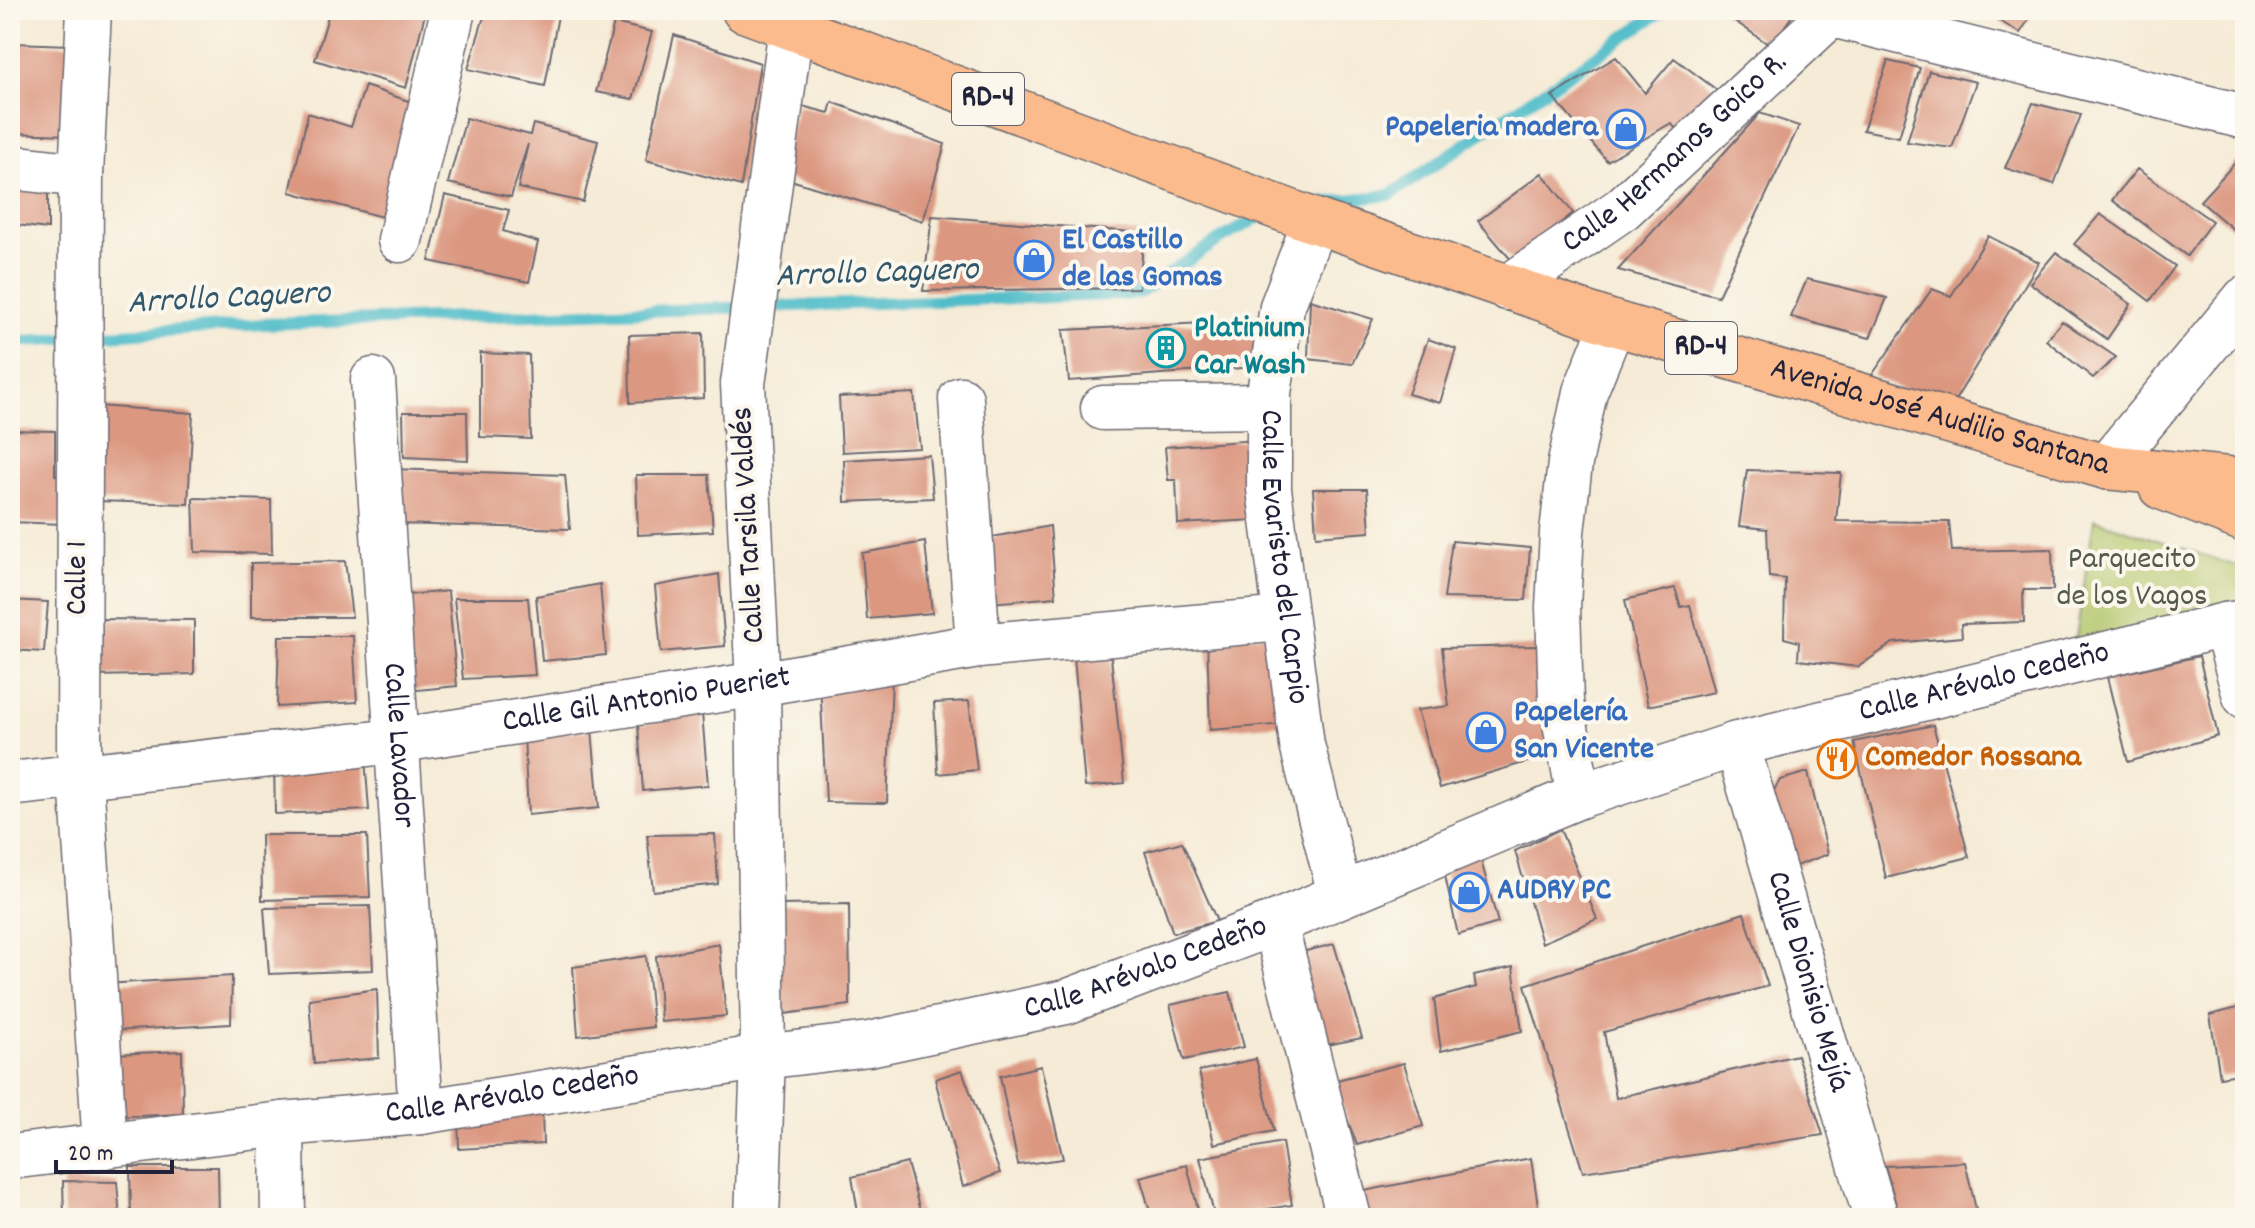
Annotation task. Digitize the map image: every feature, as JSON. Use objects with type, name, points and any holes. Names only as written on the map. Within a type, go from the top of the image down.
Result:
[{"type":"main road","name":"RD-4","points":[[744,10],[791,27]]},
{"type":"main road","name":"Avenida José Audilio Santana","points":[[791,27],[1308,218],[1613,323],[2106,467],[2228,479],[2245,485]]},
{"type":"main road","name":"RD-4","points":[[2106,467],[2245,520]]},
{"type":"street","name":"Calle 1","points":[[89,10],[81,175],[80,775],[105,1146]]},
{"type":"street","points":[[400,240],[453,10]]},
{"type":"street","points":[[1834,13],[2245,117]]},
{"type":"street","name":"Calle Hermanos Goico R.","points":[[1507,288],[1622,209],[1834,13]]},
{"type":"street","name":"Calle Tarsila Valdés","points":[[757,1218],[763,1057],[758,684],[743,384],[791,27]]},
{"type":"street","points":[[10,167],[81,175]]},
{"type":"street","name":"Calle Evaristo del Carpio","points":[[1308,218],[1282,307],[1269,406],[1269,489],[1302,745],[1340,894]]},
{"type":"street","points":[[2106,467],[2245,299]]},
{"type":"street","points":[[1579,796],[1561,702],[1558,607],[1562,532],[1570,463],[1585,392],[1613,323]]},
{"type":"street","name":"Calle Lavador","points":[[373,380],[421,1112]]},
{"type":"street","points":[[961,399],[978,646]]},
{"type":"street","points":[[1103,408],[1269,406]]},
{"type":"street","name":"Calle Gil Antonio Pueriet","points":[[10,784],[395,741],[978,646],[1284,619]]},
{"type":"street","points":[[2235,623],[2245,696]]},
{"type":"street","name":"Calle Arévalo Cedeño","points":[[10,1157],[282,1124],[421,1112],[763,1057],[869,1044],[1066,1002],[1275,923],[1579,796],[1737,744],[2235,623]]},
{"type":"street","name":"Calle Dionisio Mejía","points":[[1737,744],[1876,1218]]},
{"type":"street","points":[[1275,923],[1349,1218]]},
{"type":"street","points":[[282,1124],[283,1218]]},
{"type":"green space","name":"Parquecito de los Vagos","points":[[2094,519],[2245,569],[2245,602],[2075,643]]},
{"type":"building","points":[[330,10],[426,10],[406,88],[315,60]]},
{"type":"building","points":[[486,10],[559,10],[545,86],[468,69]]},
{"type":"building","points":[[1719,10],[1796,10],[1771,46]]},
{"type":"building","points":[[1981,10],[2035,10],[2020,33]]},
{"type":"building","points":[[614,23],[652,32],[633,99],[596,92]]},
{"type":"building","points":[[674,35],[760,63],[741,186],[646,160]]},
{"type":"building","points":[[14,43],[70,45],[69,135],[10,133]]},
{"type":"building","points":[[1616,57],[1645,93],[1674,58],[1718,91],[1680,134],[1671,123],[1607,161],[1552,96]]},
{"type":"building","points":[[1888,61],[1920,68],[1899,137],[1863,130]]},
{"type":"building","points":[[1929,71],[1976,82],[1952,148],[1907,142]]},
{"type":"building","points":[[365,86],[414,103],[382,217],[290,192],[308,113],[351,127]]},
{"type":"building","points":[[832,102],[945,144],[923,221],[778,176],[798,105],[829,113]]},
{"type":"building","points":[[2033,103],[2081,115],[2054,184],[2005,168]]},
{"type":"building","points":[[1760,113],[1799,126],[1718,296],[1618,270]]},
{"type":"building","points":[[466,118],[530,135],[533,124],[598,141],[583,202],[518,188],[528,144],[511,197],[448,183]]},
{"type":"building","points":[[2245,152],[2245,229],[2240,235],[2200,201]]},
{"type":"building","points":[[2137,169],[2212,221],[2187,256],[2112,200]]},
{"type":"building","points":[[1542,173],[1573,213],[1513,262],[1478,221]]},
{"type":"building","points":[[10,182],[48,186],[48,229],[10,224]]},
{"type":"building","points":[[445,195],[509,210],[503,231],[538,242],[529,282],[429,261]]},
{"type":"building","points":[[2100,214],[2175,266],[2150,301],[2074,244]]},
{"type":"building","name":"El Castillo de las Gomas","points":[[932,216],[1144,233],[1139,288],[923,291]]},
{"type":"building","points":[[1988,236],[2039,262],[1948,412],[1872,375],[1932,289],[1951,296]]},
{"type":"building","points":[[2056,252],[2131,304],[2107,339],[2030,283]]},
{"type":"building","points":[[1807,279],[1887,298],[1870,338],[1791,317]]},
{"type":"building","points":[[1310,300],[1373,319],[1352,364],[1308,359]]},
{"type":"building","name":"Platinium Car Wash","points":[[1265,320],[1268,366],[1069,381],[1063,330]]},
{"type":"building","points":[[2062,321],[2116,357],[2093,378],[2046,340]]},
{"type":"building","points":[[703,333],[704,398],[630,403],[629,335]]},
{"type":"building","points":[[1428,339],[1456,349],[1440,403],[1408,394]]},
{"type":"building","points":[[480,353],[529,355],[531,439],[480,437]]},
{"type":"building","points":[[914,393],[920,448],[842,452],[839,397]]},
{"type":"building","points":[[98,406],[193,413],[188,504],[97,501]]},
{"type":"building","points":[[403,412],[467,412],[468,460],[404,457]]},
{"type":"building","points":[[10,430],[55,431],[55,475],[62,475],[63,524],[10,522]]},
{"type":"building","points":[[1255,440],[1256,520],[1178,524],[1176,480],[1168,480],[1165,447]]},
{"type":"building","points":[[929,455],[933,498],[845,502],[844,460]]},
{"type":"building","points":[[393,469],[565,475],[570,529],[397,524]]},
{"type":"building","points":[[1747,470],[1841,473],[1836,521],[1949,522],[1952,551],[2052,549],[2053,590],[2023,590],[2024,622],[1961,624],[1962,637],[1893,643],[1858,667],[1798,660],[1799,642],[1784,638],[1785,579],[1769,577],[1767,529],[1739,526]]},
{"type":"building","points":[[636,475],[709,475],[713,531],[638,535]]},
{"type":"building","points":[[1313,489],[1367,489],[1370,532],[1316,536]]},
{"type":"building","points":[[193,498],[271,500],[272,554],[195,552]]},
{"type":"building","points":[[1050,526],[1056,597],[991,603],[987,538]]},
{"type":"building","points":[[1452,541],[1530,548],[1526,600],[1444,598]]},
{"type":"building","points":[[925,542],[932,613],[867,619],[862,553]]},
{"type":"building","points":[[345,561],[352,617],[251,617],[251,563]]},
{"type":"building","points":[[719,574],[725,646],[661,652],[655,586]]},
{"type":"building","points":[[600,584],[606,655],[542,661],[536,596]]},
{"type":"building","points":[[1675,588],[1681,607],[1690,605],[1714,692],[1648,706],[1625,600]]},
{"type":"building","points":[[448,591],[457,686],[408,691],[399,596]]},
{"type":"building","points":[[454,598],[528,598],[535,675],[463,679]]},
{"type":"building","points":[[10,600],[48,602],[44,652],[10,650]]},
{"type":"building","points":[[92,619],[194,620],[194,674],[92,676]]},
{"type":"building","points":[[1277,634],[1286,724],[1210,730],[1207,639]]},
{"type":"building","points":[[279,636],[353,636],[357,702],[277,707]]},
{"type":"building","points":[[1073,645],[1110,647],[1124,783],[1085,787]]},
{"type":"building","name":"Papelería San Vicente","points":[[1537,646],[1542,699],[1553,754],[1440,788],[1417,710],[1449,706],[1442,648]]},
{"type":"building","points":[[2199,656],[2218,736],[2128,762],[2107,677]]},
{"type":"building","points":[[892,678],[887,803],[826,802],[820,681]]},
{"type":"building","points":[[969,701],[977,770],[938,774],[934,703]]},
{"type":"building","points":[[702,713],[708,785],[643,791],[638,725]]},
{"type":"building","points":[[1933,725],[1969,857],[1886,878],[1854,742]]},
{"type":"building","points":[[592,730],[599,808],[528,815],[524,735]]},
{"type":"building","points":[[365,758],[369,810],[275,814],[274,763]]},
{"type":"building","points":[[1808,772],[1828,854],[1790,868],[1770,797],[1780,780]]},
{"type":"building","points":[[1560,829],[1597,919],[1542,943],[1515,851]]},
{"type":"building","points":[[715,834],[718,884],[653,891],[647,835]]},
{"type":"building","points":[[261,835],[367,835],[370,897],[262,900]]},
{"type":"building","points":[[1182,842],[1217,921],[1173,933],[1145,852]]},
{"type":"building","name":"AUDRY PC","points":[[1479,853],[1498,923],[1458,935],[1442,862]]},
{"type":"building","points":[[849,904],[850,1005],[777,1015],[776,905]]},
{"type":"building","points":[[370,906],[373,970],[269,974],[264,908]]},
{"type":"building","points":[[1744,913],[1768,986],[1604,1032],[1616,1098],[1797,1055],[1823,1135],[1583,1172],[1525,985]]},
{"type":"building","points":[[719,944],[726,1016],[661,1022],[656,956]]},
{"type":"building","points":[[1334,944],[1362,1038],[1321,1046],[1298,953]]},
{"type":"building","points":[[646,956],[653,1027],[578,1036],[573,967]]},
{"type":"building","points":[[1513,967],[1522,1031],[1441,1051],[1434,999],[1476,987],[1474,976]]},
{"type":"building","points":[[232,976],[231,1024],[112,1031],[106,984]]},
{"type":"building","points":[[377,989],[379,1058],[314,1064],[309,999]]},
{"type":"building","points":[[1230,992],[1244,1047],[1184,1060],[1170,1005]]},
{"type":"building","points":[[2245,1006],[2245,1073],[2220,1077],[2210,1015]]},
{"type":"building","points":[[182,1051],[183,1114],[115,1117],[114,1054]]},
{"type":"building","points":[[1256,1059],[1274,1131],[1214,1144],[1199,1071]]},
{"type":"building","points":[[1404,1063],[1423,1126],[1357,1145],[1333,1081]]},
{"type":"building","points":[[1041,1066],[1063,1159],[1018,1165],[1000,1076]]},
{"type":"building","points":[[962,1070],[1000,1173],[963,1187],[935,1079]]},
{"type":"building","points":[[542,1107],[543,1144],[459,1149],[458,1116]]},
{"type":"building","points":[[1282,1142],[1292,1205],[1215,1218],[1200,1158]]},
{"type":"building","points":[[1531,1158],[1539,1213],[1507,1218],[1363,1218],[1359,1192]]},
{"type":"building","points":[[1965,1162],[1978,1218],[1900,1218],[1885,1166]]},
{"type":"building","points":[[907,1163],[922,1218],[859,1218],[852,1177]]},
{"type":"building","points":[[1187,1165],[1200,1218],[1152,1218],[1140,1177]]},
{"type":"building","points":[[130,1167],[218,1167],[219,1218],[131,1218]]},
{"type":"building","points":[[63,1181],[117,1182],[120,1218],[64,1218]]},
{"type":"waterway","name":"Arrollo Caguero","points":[[1313,204],[1390,195],[1664,10]]},
{"type":"waterway","name":"Arrollo Caguero","points":[[10,342],[264,324],[1138,294],[1264,214]]},
{"type":"place","name":"Papeleria madera","points":[[1626,129]]},
{"type":"place","name":"El Castillo de las Gomas","points":[[1034,260]]},
{"type":"place","name":"Platinium Car Wash","points":[[1166,348]]},
{"type":"place","name":"Papelería San Vicente","points":[[1486,732]]},
{"type":"place","name":"Comedor Rossana","points":[[1837,759]]},
{"type":"place","name":"AUDRY PC","points":[[1469,892]]}]
